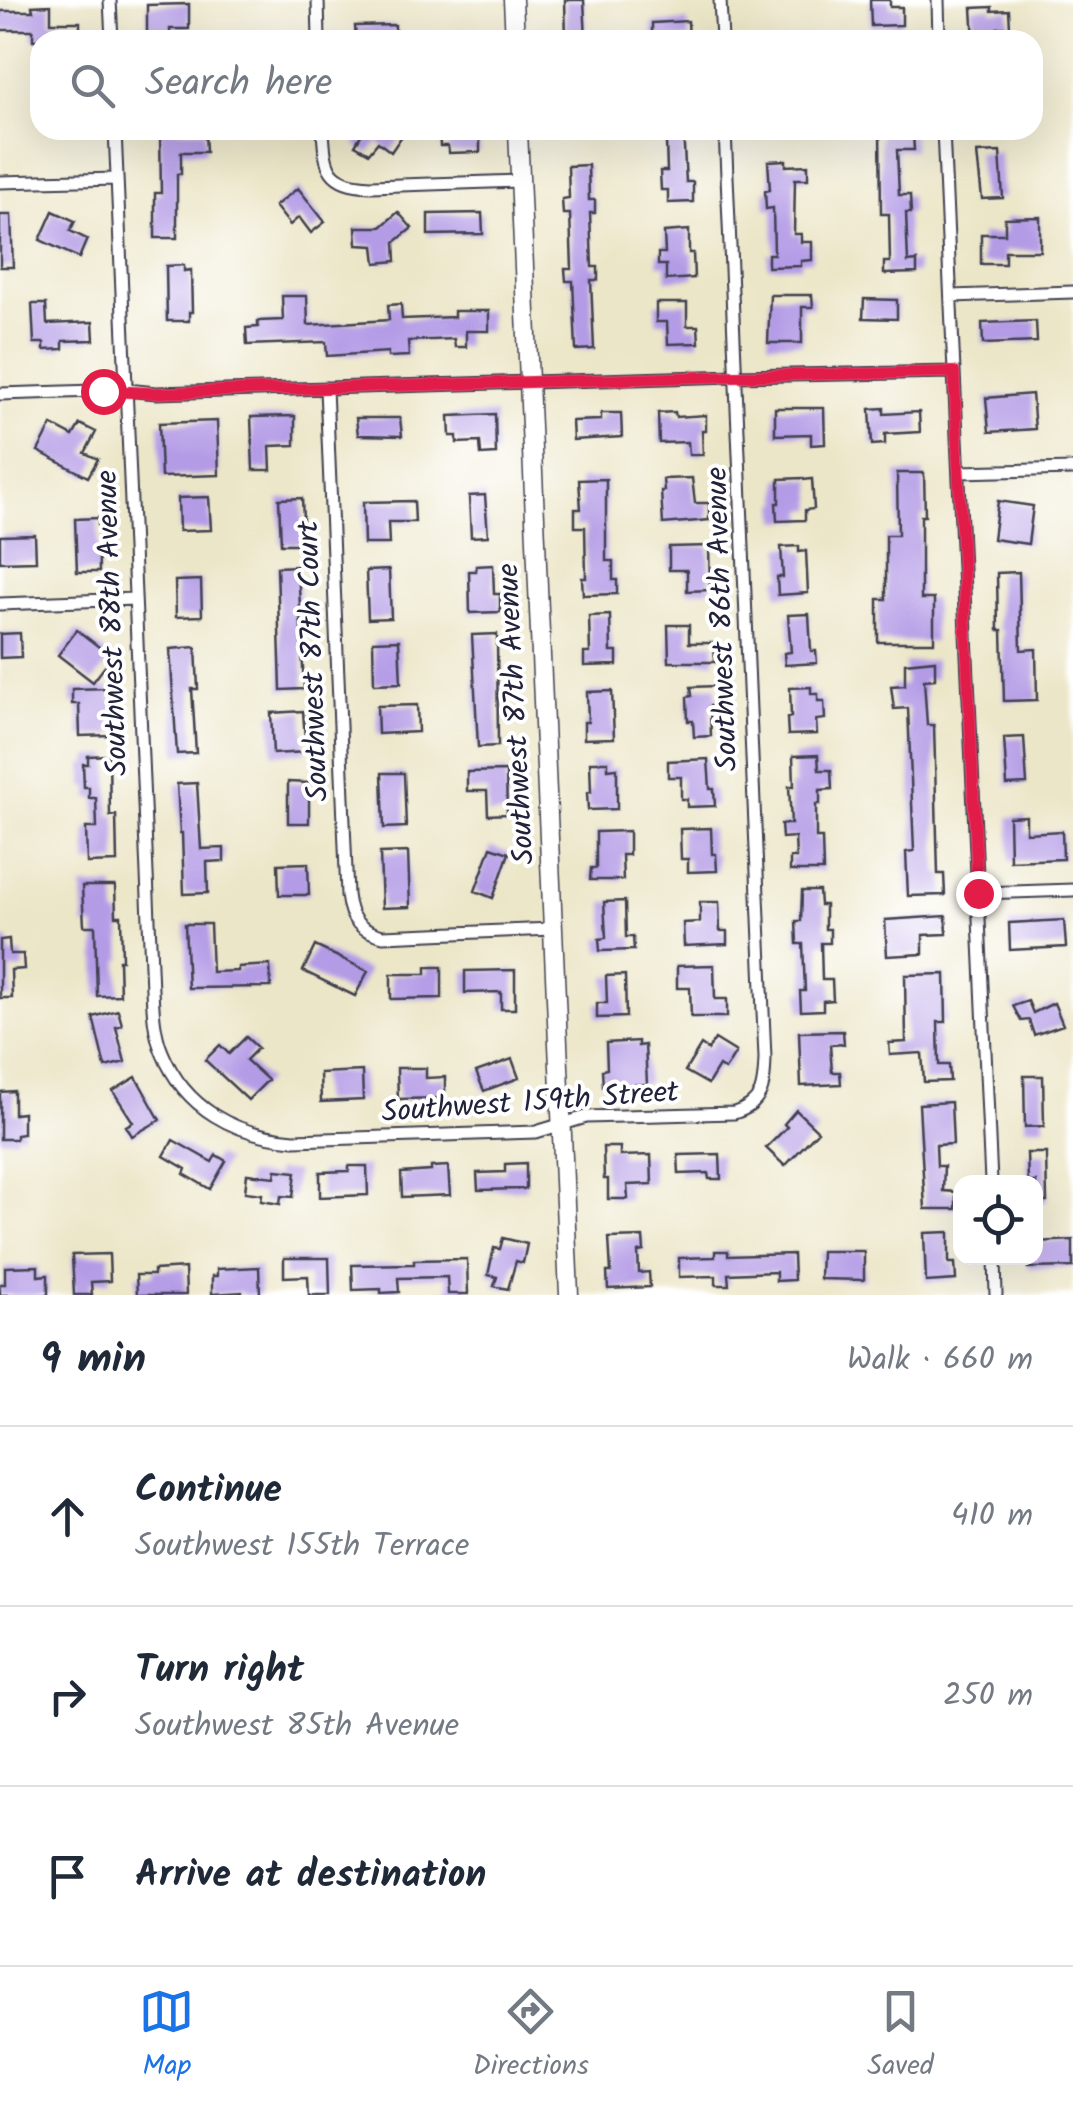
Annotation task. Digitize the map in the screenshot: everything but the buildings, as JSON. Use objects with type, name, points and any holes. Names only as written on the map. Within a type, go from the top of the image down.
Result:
[{"type":"street","points":[[110,0],[112,30]]},
{"type":"street","points":[[318,0],[320,30]]},
{"type":"street","points":[[513,0],[514,30]]},
{"type":"street","points":[[720,0],[722,30]]},
{"type":"street","points":[[938,0],[940,30]]},
{"type":"street","name":"Southwest 88th Avenue","points":[[116,140],[154,1014],[162,1051],[196,1101]]},
{"type":"street","points":[[324,140],[333,176],[350,184],[520,181]]},
{"type":"street","name":"Southwest 87th Avenue","points":[[518,140],[569,1295]]},
{"type":"street","name":"Southwest 86th Avenue","points":[[726,140],[765,1058],[764,1086],[754,1103]]},
{"type":"street","points":[[944,140],[991,1175]]},
{"type":"street","points":[[0,182],[118,179]]},
{"type":"street","points":[[951,296],[1073,292]]},
{"type":"street","points":[[0,394],[954,372]]},
{"type":"street","name":"Southwest 87th Court","points":[[326,388],[347,895],[352,917],[372,934],[391,937],[552,929]]},
{"type":"street","points":[[959,472],[1073,468]]},
{"type":"street","points":[[0,604],[135,599]]},
{"type":"street","points":[[978,893],[1073,890]]},
{"type":"street","name":"Southwest 159th Street","points":[[196,1101],[239,1129],[294,1140],[536,1132],[586,1117],[734,1112],[754,1103]]},
{"type":"street","points":[[995,1265],[996,1295]]},
{"type":"route","points":[[103,391],[156,393],[954,372],[978,893]]}]
